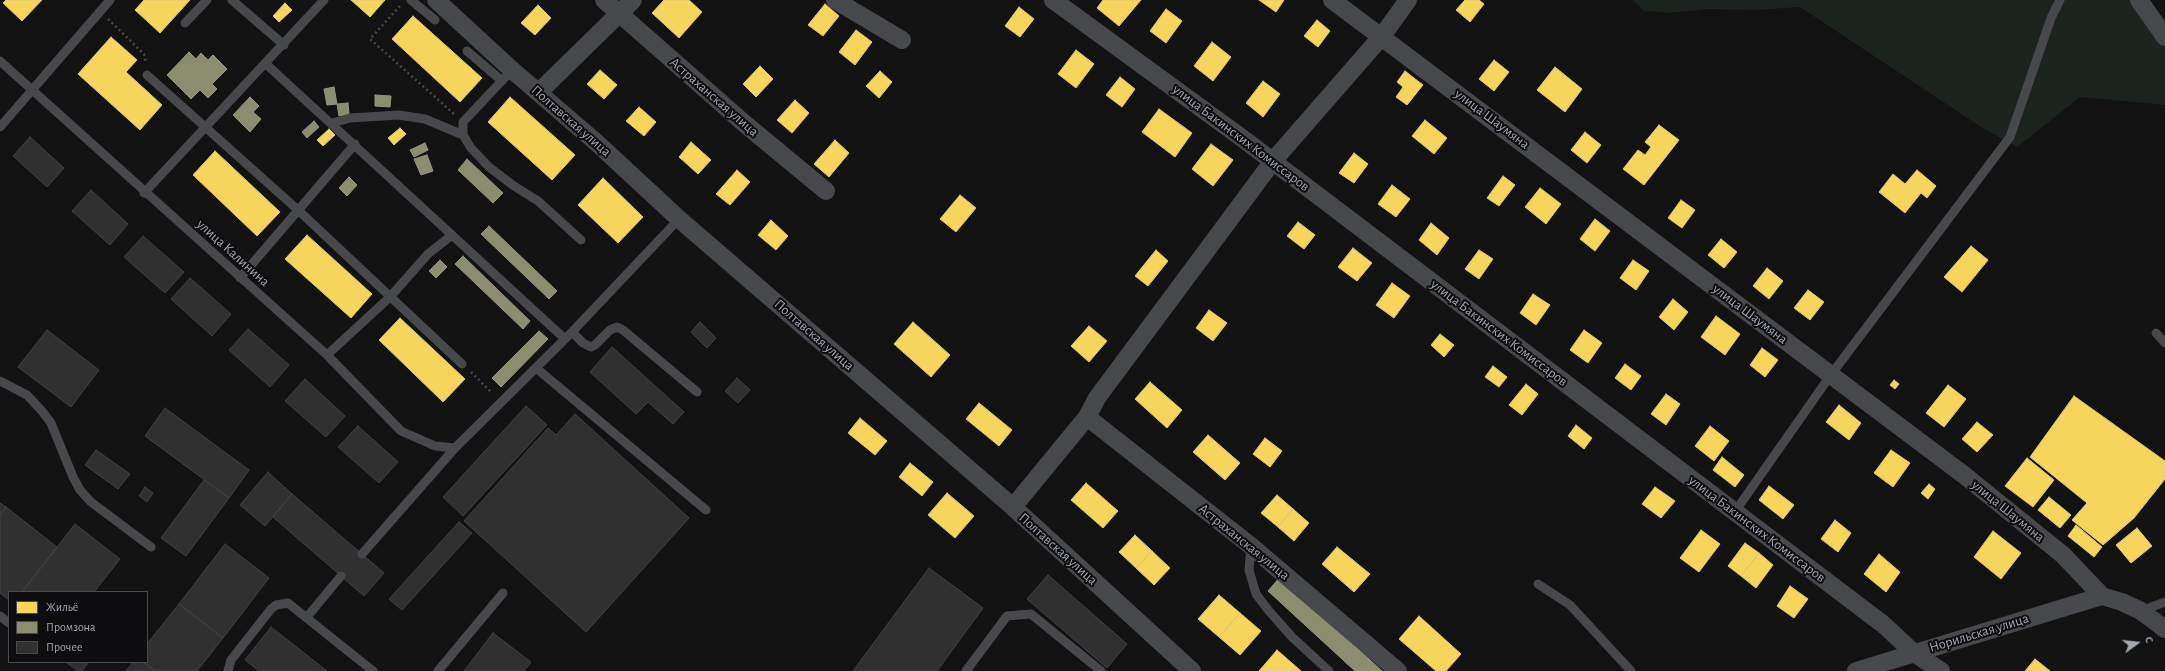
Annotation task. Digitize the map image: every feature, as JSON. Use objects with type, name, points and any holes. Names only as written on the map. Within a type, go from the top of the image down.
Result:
[{"type":"street","name":"Полтавская улица","points":[[436,0],[507,76],[539,92],[679,219],[1013,507],[1192,671]]},
{"type":"street","name":"Астраханская улица","points":[[604,0],[618,14],[826,191]]},
{"type":"street","points":[[539,92],[632,0]]},
{"type":"street","points":[[835,0],[902,40]]},
{"type":"street","name":"улица Бакинских Комиссаров","points":[[1054,0],[1273,161],[1734,513],[1884,625],[1914,653],[1941,671]]},
{"type":"street","name":"улица Шаумяна","points":[[1332,0],[1382,36],[1982,490],[2063,556],[2102,596],[2122,602],[2142,611],[2165,629]]},
{"type":"street","points":[[1013,507],[1087,417],[1097,398],[1273,161],[1382,36],[1408,0]]},
{"type":"street","points":[[2139,0],[2165,37]]},
{"type":"street","name":"Астраханская улица","points":[[1087,417],[1251,546],[1398,671]]},
{"type":"street","name":"Норильская улица","points":[[1856,671],[2102,596]]},
{"type":"lane","points":[[0,127],[110,0]]},
{"type":"lane","points":[[185,23],[207,0]]},
{"type":"lane","points":[[232,0],[284,45]]},
{"type":"lane","points":[[144,193],[284,45],[324,0]]},
{"type":"lane","points":[[411,0],[435,20]]},
{"type":"lane","points":[[1734,513],[1830,376],[2010,137],[2051,18],[2060,0]]},
{"type":"lane","points":[[467,51],[507,76],[463,122],[463,135],[471,148],[489,167],[514,186],[538,201],[581,240]]},
{"type":"lane","name":"улица Калинина","points":[[0,61],[144,193],[327,355],[401,431],[435,446],[455,448]]},
{"type":"lane","points":[[266,64],[355,144],[565,339]]},
{"type":"lane","points":[[147,75],[298,210],[462,364]]},
{"type":"lane","points":[[332,123],[350,118],[399,114],[425,119],[463,135]]},
{"type":"lane","points":[[240,278],[355,144]]},
{"type":"lane","points":[[362,554],[455,448],[572,332],[679,219]]},
{"type":"lane","points":[[327,355],[390,297],[428,254],[452,235]]},
{"type":"lane","points":[[572,332],[583,343],[591,347],[610,330],[617,327],[623,330],[697,392]]},
{"type":"lane","points":[[2156,333],[2165,343]]},
{"type":"lane","points":[[536,368],[706,510]]},
{"type":"lane","points":[[0,381],[27,395],[51,423],[73,477],[80,490],[91,502],[151,547]]},
{"type":"lane","points":[[1251,546],[1249,570],[1256,594],[1292,637],[1329,671]]},
{"type":"lane","points":[[307,617],[341,576]]},
{"type":"lane","points":[[1538,584],[1570,605],[1631,671]]},
{"type":"lane","points":[[438,671],[503,593]]},
{"type":"lane","points":[[2142,611],[2165,602]]},
{"type":"lane","points":[[228,671],[231,660],[271,609],[276,605],[288,603],[373,671]]},
{"type":"lane","points":[[966,671],[1007,616],[1031,614],[1101,671]]},
{"type":"lane","points":[[0,616],[8,622]]},
{"type":"path","points":[[401,6],[370,39],[463,122]]},
{"type":"path","points":[[100,12],[144,54],[147,75]]},
{"type":"path","points":[[462,364],[501,401]]},
{"type":"shaded area","points":[[1633,0],[2132,0],[2165,45],[2165,105],[2080,97],[2017,147],[1981,127],[1800,7],[1756,10],[1709,9],[1668,13],[1644,11]]},
{"type":"building: Жильё","points":[[6,0],[42,0],[22,21],[3,3]]},
{"type":"building: Жильё","points":[[144,0],[190,0],[160,33],[135,10]]},
{"type":"building: Жильё","points":[[351,0],[385,0],[370,17]]},
{"type":"building: Жильё","points":[[664,0],[689,0],[702,12],[679,38],[652,13]]},
{"type":"building: Жильё","points":[[1103,0],[1141,0],[1119,26],[1097,8]]},
{"type":"building: Жильё","points":[[1259,0],[1284,0],[1276,12]]},
{"type":"building: Жильё","points":[[1465,0],[1479,0],[1484,4],[1470,22],[1456,10]]},
{"type":"building: Жильё","points":[[285,3],[292,10],[279,22],[273,16]]},
{"type":"building: Жильё","points":[[825,4],[839,16],[823,36],[808,25]]},
{"type":"building: Жильё","points":[[538,5],[551,18],[535,35],[521,23]]},
{"type":"building: Жильё","points":[[1019,7],[1034,19],[1020,37],[1005,26]]},
{"type":"building: Жильё","points":[[1166,9],[1182,21],[1166,43],[1150,31]]},
{"type":"building: Жильё","points":[[413,16],[482,78],[460,102],[392,39]]},
{"type":"building: Жильё","points":[[1317,20],[1330,31],[1318,47],[1304,36]]},
{"type":"building: Жильё","points":[[856,30],[872,42],[855,65],[839,52]]},
{"type":"building: Жильё","points":[[111,37],[137,60],[126,72],[162,105],[140,130],[78,74]]},
{"type":"building: Жильё","points":[[1212,42],[1231,57],[1213,81],[1194,66]]},
{"type":"building: Жильё","points":[[1076,50],[1094,64],[1076,88],[1058,74]]},
{"type":"building: Жильё","points":[[1494,60],[1509,72],[1494,91],[1479,79]]},
{"type":"building: Жильё","points":[[760,66],[773,79],[756,97],[743,84]]},
{"type":"building: Жильё","points":[[1555,67],[1582,89],[1565,112],[1537,90]]},
{"type":"building: Жильё","points":[[600,70],[617,85],[604,99],[587,84]]},
{"type":"building: Жильё","points":[[880,71],[892,82],[879,98],[866,86]]},
{"type":"building: Жильё","points":[[1405,71],[1423,85],[1407,105],[1396,97],[1403,87],[1397,82]]},
{"type":"building: Жильё","points":[[1120,77],[1135,89],[1122,107],[1106,95]]},
{"type":"building: Жильё","points":[[1263,81],[1280,94],[1263,117],[1246,103]]},
{"type":"building: Жильё","points":[[510,97],[575,155],[552,180],[488,122]]},
{"type":"building: Жильё","points":[[795,100],[809,113],[792,133],[777,120]]},
{"type":"building: Жильё","points":[[639,107],[656,122],[644,136],[626,121]]},
{"type":"building: Жильё","points":[[1159,109],[1192,133],[1175,157],[1142,132]]},
{"type":"building: Жильё","points":[[1425,120],[1447,138],[1434,154],[1412,136]]},
{"type":"building: Жильё","points":[[1659,125],[1679,140],[1644,185],[1623,169],[1638,150],[1645,155],[1651,147],[1645,142]]},
{"type":"building: Жильё","points":[[400,128],[406,134],[394,145],[388,138]]},
{"type":"building: Жильё","points":[[329,129],[335,135],[323,146],[317,140]]},
{"type":"building: Жильё","points":[[1585,132],[1601,145],[1587,163],[1571,150]]},
{"type":"building: Жильё","points":[[835,140],[849,153],[829,177],[814,164]]},
{"type":"building: Жильё","points":[[691,142],[711,160],[698,174],[679,157]]},
{"type":"building: Жильё","points":[[1211,144],[1233,160],[1213,186],[1192,169]]},
{"type":"building: Жильё","points":[[215,151],[280,212],[257,236],[193,175]]},
{"type":"building: Жильё","points":[[1354,153],[1368,164],[1354,183],[1339,173]]},
{"type":"building: Жильё","points":[[737,170],[750,182],[730,205],[716,194]]},
{"type":"building: Жильё","points":[[1917,170],[1936,186],[1927,198],[1921,193],[1905,213],[1879,192],[1893,174],[1905,184]]},
{"type":"building: Жильё","points":[[1503,176],[1515,185],[1499,206],[1487,198]]},
{"type":"building: Жильё","points":[[603,178],[643,217],[618,243],[578,205]]},
{"type":"building: Жильё","points":[[1392,185],[1410,199],[1396,217],[1378,204]]},
{"type":"building: Жильё","points":[[1540,188],[1561,204],[1546,224],[1525,207]]},
{"type":"building: Жильё","points":[[960,195],[976,208],[956,232],[940,219]]},
{"type":"building: Жильё","points":[[1681,200],[1695,210],[1682,228],[1668,218]]},
{"type":"building: Жильё","points":[[1595,219],[1610,231],[1595,251],[1580,239]]},
{"type":"building: Жильё","points":[[771,220],[788,236],[776,250],[758,235]]},
{"type":"building: Жильё","points":[[1298,222],[1315,235],[1304,249],[1287,236]]},
{"type":"building: Жильё","points":[[1431,223],[1449,238],[1437,255],[1419,240]]},
{"type":"building: Жильё","points":[[307,235],[372,294],[351,318],[285,259]]},
{"type":"building: Жильё","points":[[1721,239],[1737,252],[1724,268],[1708,255]]},
{"type":"building: Жильё","points":[[1971,246],[1988,260],[1962,292],[1944,277]]},
{"type":"building: Жильё","points":[[1353,248],[1372,263],[1357,281],[1338,267]]},
{"type":"building: Жильё","points":[[1156,250],[1168,261],[1148,286],[1135,276]]},
{"type":"building: Жильё","points":[[1479,250],[1493,259],[1479,279],[1465,269]]},
{"type":"building: Жильё","points":[[1633,260],[1649,271],[1636,290],[1620,278]]},
{"type":"building: Жильё","points":[[1767,268],[1783,281],[1769,299],[1753,286]]},
{"type":"building: Жильё","points":[[1392,283],[1410,296],[1394,318],[1376,305]]},
{"type":"building: Жильё","points":[[1808,290],[1824,302],[1810,320],[1794,308]]},
{"type":"building: Жильё","points":[[1533,294],[1550,305],[1536,325],[1520,313]]},
{"type":"building: Жильё","points":[[1673,299],[1688,312],[1674,330],[1659,317]]},
{"type":"building: Жильё","points":[[1209,310],[1227,323],[1213,341],[1196,328]]},
{"type":"building: Жильё","points":[[1716,316],[1740,334],[1725,355],[1701,337]]},
{"type":"building: Жильё","points":[[400,318],[465,379],[443,402],[379,340]]},
{"type":"building: Жильё","points":[[913,322],[950,355],[931,377],[894,344]]},
{"type":"building: Жильё","points":[[1089,326],[1107,341],[1089,362],[1071,346]]},
{"type":"building: Жильё","points":[[1584,330],[1602,343],[1588,363],[1570,350]]},
{"type":"building: Жильё","points":[[1440,334],[1454,345],[1444,357],[1431,345]]},
{"type":"building: Жильё","points":[[1762,348],[1778,360],[1765,377],[1750,365]]},
{"type":"building: Жильё","points":[[1625,364],[1641,376],[1631,390],[1615,378]]},
{"type":"building: Жильё","points":[[1493,366],[1507,377],[1499,387],[1485,377]]},
{"type":"building: Жильё","points":[[1894,380],[1899,384],[1895,389],[1890,385]]},
{"type":"building: Жильё","points":[[1150,382],[1182,410],[1167,428],[1135,399]]},
{"type":"building: Жильё","points":[[1526,384],[1538,394],[1522,415],[1509,405]]},
{"type":"building: Жильё","points":[[1948,385],[1966,399],[1944,427],[1926,413]]},
{"type":"building: Жильё","points":[[1666,394],[1680,404],[1666,425],[1651,414]]},
{"type":"building: Жильё","points":[[2074,396],[2165,461],[2165,479],[2134,518],[2103,545],[2072,520],[2087,503],[2030,457]]},
{"type":"building: Жильё","points":[[979,403],[1012,430],[999,446],[966,419]]},
{"type":"building: Жильё","points":[[1839,405],[1861,423],[1849,440],[1826,422]]},
{"type":"building: Жильё","points":[[860,418],[887,441],[875,455],[848,433]]},
{"type":"building: Жильё","points":[[1977,422],[1993,435],[1977,452],[1962,439]]},
{"type":"building: Жильё","points":[[1576,425],[1592,438],[1584,449],[1568,436]]},
{"type":"building: Жильё","points":[[1710,426],[1729,441],[1714,461],[1695,446]]},
{"type":"building: Жильё","points":[[1208,435],[1240,463],[1225,480],[1193,452]]},
{"type":"building: Жильё","points":[[1265,438],[1282,451],[1270,467],[1253,454]]},
{"type":"building: Жильё","points":[[1891,450],[1910,463],[1893,487],[1874,473]]},
{"type":"building: Жильё","points":[[1722,457],[1744,475],[1735,487],[1713,470]]},
{"type":"building: Жильё","points":[[2027,458],[2054,480],[2033,507],[2005,486]]},
{"type":"building: Жильё","points":[[910,463],[933,482],[922,496],[899,477]]},
{"type":"building: Жильё","points":[[1086,483],[1118,511],[1103,528],[1071,500]]},
{"type":"building: Жильё","points":[[1929,484],[1935,489],[1928,499],[1921,493]]},
{"type":"building: Жильё","points":[[1769,486],[1794,505],[1783,519],[1759,500]]},
{"type":"building: Жильё","points":[[1655,487],[1675,501],[1661,518],[1642,504]]},
{"type":"building: Жильё","points":[[947,493],[974,516],[955,538],[928,515]]},
{"type":"building: Жильё","points":[[1277,495],[1293,509],[1278,527],[1261,513]]},
{"type":"building: Жильё","points":[[2049,497],[2071,515],[2060,528],[2038,510]]},
{"type":"building: Жильё","points":[[1293,509],[1309,523],[1294,541],[1278,527]]},
{"type":"building: Жильё","points":[[1835,520],[1851,533],[1838,552],[1821,539]]},
{"type":"building: Жильё","points":[[2076,525],[2102,547],[2094,557],[2068,536]]},
{"type":"building: Жильё","points":[[2137,528],[2152,546],[2131,563],[2116,545]]},
{"type":"building: Жильё","points":[[1701,530],[1720,544],[1699,572],[1680,558]]},
{"type":"building: Жильё","points":[[1993,531],[2021,553],[2001,579],[1974,557]]},
{"type":"building: Жильё","points":[[1135,535],[1152,551],[1136,568],[1119,552]]},
{"type":"building: Жильё","points":[[1745,543],[1759,553],[1741,576],[1728,566]]},
{"type":"building: Жильё","points":[[1337,547],[1370,574],[1354,592],[1322,564]]},
{"type":"building: Жильё","points":[[1152,551],[1170,568],[1154,585],[1136,568]]},
{"type":"building: Жильё","points":[[1759,553],[1773,565],[1756,588],[1741,576]]},
{"type":"building: Жильё","points":[[1879,554],[1900,572],[1886,592],[1864,574]]},
{"type":"building: Жильё","points":[[1790,586],[1808,599],[1794,618],[1777,606]]},
{"type":"building: Жильё","points":[[1219,595],[1240,613],[1219,637],[1198,619]]},
{"type":"building: Жильё","points":[[1240,613],[1261,631],[1240,655],[1219,637]]},
{"type":"building: Жильё","points":[[1419,616],[1461,654],[1446,671],[1436,671],[1399,639]]},
{"type":"building: Жильё","points":[[1277,650],[1301,671],[1259,671]]},
{"type":"building: Жильё","points":[[2035,659],[2050,671],[2025,671]]},
{"type":"building: Промзона","points":[[189,52],[196,59],[201,53],[208,60],[213,55],[227,69],[212,84],[217,89],[208,98],[200,90],[191,99],[167,75]]},
{"type":"building: Промзона","points":[[334,87],[337,104],[327,105],[324,89]]},
{"type":"building: Промзона","points":[[375,95],[391,96],[390,107],[375,106]]},
{"type":"building: Промзона","points":[[250,97],[259,106],[253,112],[261,119],[250,132],[233,115]]},
{"type":"building: Промзона","points":[[348,103],[349,114],[339,116],[337,104]]},
{"type":"building: Промзона","points":[[314,121],[319,127],[307,138],[302,132]]},
{"type":"building: Промзона","points":[[425,143],[428,150],[414,157],[410,150]]},
{"type":"building: Промзона","points":[[427,155],[433,171],[421,175],[414,159]]},
{"type":"building: Промзона","points":[[467,159],[503,193],[493,203],[458,170]]},
{"type":"building: Промзона","points":[[349,177],[357,185],[347,196],[339,188]]},
{"type":"building: Промзона","points":[[489,226],[557,291],[549,299],[481,234]]},
{"type":"building: Промзона","points":[[463,256],[530,321],[523,329],[455,264]]},
{"type":"building: Промзона","points":[[440,260],[447,267],[436,278],[429,271]]},
{"type":"building: Промзона","points":[[539,331],[548,339],[501,387],[492,378]]},
{"type":"building: Промзона","points":[[1280,577],[1382,671],[1355,671],[1268,591]]},
{"type":"building: Прочее","points":[[30,137],[64,168],[47,187],[13,156]]},
{"type":"building: Прочее","points":[[91,190],[128,224],[110,245],[72,211]]},
{"type":"building: Прочее","points":[[143,236],[184,272],[165,293],[124,257]]},
{"type":"building: Прочее","points":[[190,278],[231,314],[212,336],[171,299]]},
{"type":"building: Прочее","points":[[700,322],[716,338],[707,348],[691,332]]},
{"type":"building: Прочее","points":[[248,329],[289,365],[270,387],[229,350]]},
{"type":"building: Прочее","points":[[47,330],[99,370],[71,407],[18,367]]},
{"type":"building: Прочее","points":[[612,347],[684,412],[673,424],[648,402],[636,414],[590,372]]},
{"type":"building: Прочее","points":[[737,378],[750,390],[738,403],[725,391]]},
{"type":"building: Прочее","points":[[305,379],[345,416],[326,437],[285,401]]},
{"type":"building: Прочее","points":[[526,406],[547,425],[463,516],[443,497]]},
{"type":"building: Прочее","points":[[165,408],[249,470],[229,498],[145,436]]},
{"type":"building: Прочее","points":[[575,414],[689,518],[586,632],[464,521],[548,428],[556,435]]},
{"type":"building: Прочее","points":[[358,426],[398,462],[379,483],[338,447]]},
{"type":"building: Прочее","points":[[96,450],[130,474],[118,489],[85,465]]},
{"type":"building: Прочее","points":[[268,472],[292,494],[265,526],[240,505]]},
{"type":"building: Прочее","points":[[204,480],[229,498],[186,556],[161,538]]},
{"type":"building: Прочее","points":[[145,487],[153,493],[147,502],[139,496]]},
{"type":"building: Прочее","points":[[292,494],[384,573],[364,596],[273,517]]},
{"type":"building: Прочее","points":[[0,503],[6,507],[0,516]]},
{"type":"building: Прочее","points":[[6,507],[57,547],[23,591],[8,591],[8,599],[0,593],[0,516]]},
{"type":"building: Прочее","points":[[459,522],[472,533],[402,610],[389,599]]},
{"type":"building: Прочее","points":[[75,524],[120,559],[95,591],[23,591]]},
{"type":"building: Прочее","points":[[225,544],[269,578],[223,638],[179,604]]},
{"type":"building: Прочее","points":[[929,568],[983,608],[937,671],[853,671]]},
{"type":"building: Прочее","points":[[1048,575],[1127,644],[1107,668],[1027,599]]},
{"type":"building: Прочее","points":[[179,604],[223,638],[197,671],[155,671],[144,663],[148,663],[148,643]]},
{"type":"building: Прочее","points":[[271,627],[327,671],[259,671],[245,660]]},
{"type":"building: Прочее","points":[[493,633],[531,662],[524,671],[464,671]]},
{"type":"building: Прочее","points":[[67,663],[88,663],[82,671],[78,671]]},
{"type":"building: Прочее","points":[[132,663],[144,663],[155,671],[126,671]]}]
